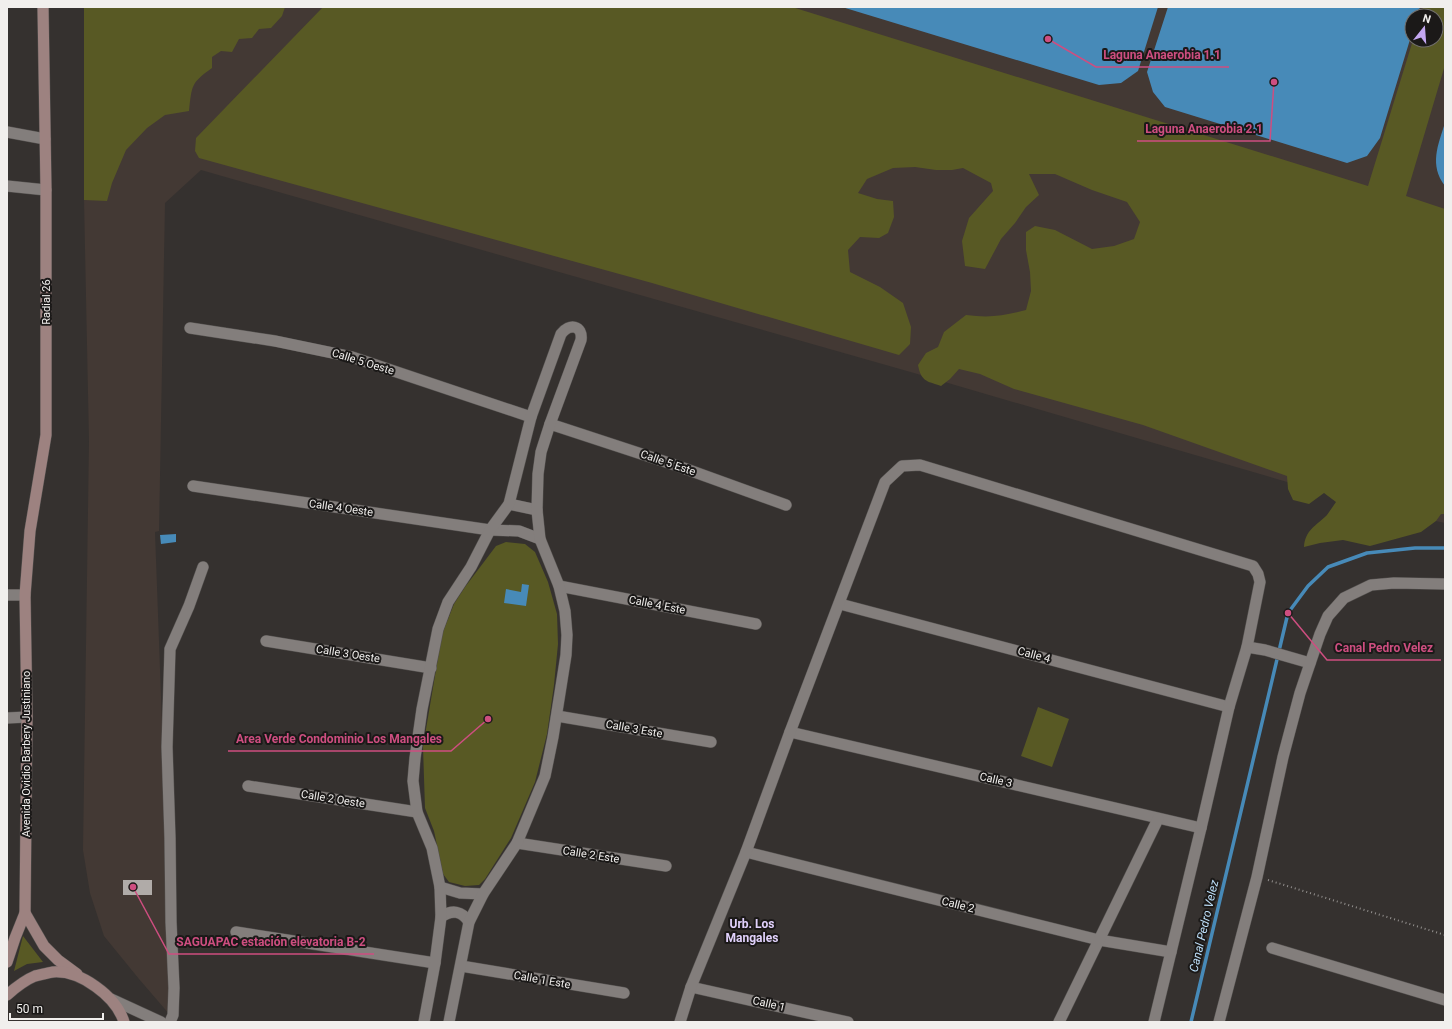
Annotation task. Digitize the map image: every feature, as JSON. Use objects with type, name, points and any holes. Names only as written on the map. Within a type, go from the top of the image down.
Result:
[{"type":"main road","name":"Radial 26","points":[[24,595],[30,531],[46,435],[46,190],[43,7]]},
{"type":"main road","name":"Avenida Ovidio Barbery Justiniano","points":[[7,962],[25,913],[27,717],[24,595]]},
{"type":"main road","points":[[25,913],[44,946],[58,960],[87,982]]},
{"type":"main road","points":[[7,995],[33,977],[53,972],[70,974],[100,989],[111,1000],[124,1022]]},
{"type":"street","points":[[7,132],[45,139]]},
{"type":"street","points":[[7,186],[46,190]]},
{"type":"street","points":[[424,1022],[435,963],[441,916],[440,887],[432,848],[417,812],[412,781],[438,629],[448,602],[471,567],[490,530],[510,504],[531,417],[561,334],[568,328],[575,327],[582,332],[581,340],[541,452],[538,474],[537,510],[540,539],[559,586],[565,611],[567,635],[566,656],[557,716],[545,776],[517,843],[483,894],[469,922],[461,966],[448,1022]]},
{"type":"street","name":"Calle 5 Oeste","points":[[190,328],[267,339],[352,357],[531,417]]},
{"type":"street","name":"Calle 5 Este","points":[[550,424],[689,470],[786,505]]},
{"type":"street","points":[[680,1022],[691,987],[746,852],[885,482],[902,466],[920,465],[1253,566],[1258,574],[1260,582],[1247,647],[1229,707],[1154,1022]]},
{"type":"street","name":"Calle 4 Oeste","points":[[193,486],[490,530],[519,531],[540,539]]},
{"type":"street","points":[[510,504],[537,510]]},
{"type":"street","points":[[170,1022],[173,1015],[174,988],[167,748],[170,649],[189,606],[203,568]]},
{"type":"street","points":[[1219,1022],[1257,877],[1282,757],[1300,693],[1320,634],[1328,616],[1344,598],[1371,585],[1394,583],[1445,584]]},
{"type":"street","name":"Calle 4 Este","points":[[559,586],[756,624]]},
{"type":"street","points":[[7,595],[24,595]]},
{"type":"street","name":"Calle 4","points":[[840,604],[1229,707]]},
{"type":"street","name":"Calle 3 Oeste","points":[[266,641],[431,668]]},
{"type":"street","points":[[1247,647],[1265,650],[1310,663]]},
{"type":"street","name":"Calle 3 Este","points":[[557,716],[710,742]]},
{"type":"street","points":[[7,718],[27,717]]},
{"type":"street","name":"Calle 3","points":[[790,732],[1201,828]]},
{"type":"street","name":"Calle 2 Oeste","points":[[248,786],[417,812]]},
{"type":"street","points":[[1059,1022],[1158,818]]},
{"type":"street","name":"Calle 2 Este","points":[[517,843],[666,866]]},
{"type":"street","name":"Calle 2","points":[[746,852],[1099,940],[1171,952]]},
{"type":"street","points":[[440,887],[460,893],[483,894]]},
{"type":"street","points":[[441,916],[448,912],[460,912],[469,922]]},
{"type":"street","points":[[236,932],[435,963]]},
{"type":"street","points":[[1272,948],[1445,1000]]},
{"type":"street","name":"Calle 1 Este","points":[[461,966],[624,994]]},
{"type":"street","name":"Calle 1","points":[[691,987],[848,1022]]},
{"type":"street","points":[[111,1000],[160,1022]]},
{"type":"path","points":[[1257,877],[1445,935]]},
{"type":"shaded area","points":[[84,7],[1445,7],[1445,523],[1383,510],[914,373],[201,170],[165,203],[159,531],[155,532],[171,970],[170,1015],[104,936],[90,893],[83,850],[89,441],[84,200]]},
{"type":"shaded area","points":[[84,7],[285,7],[282,16],[271,28],[259,29],[252,38],[239,39],[232,52],[221,51],[212,57],[212,68],[200,77],[194,85],[189,111],[165,115],[147,128],[126,150],[112,183],[107,201],[84,200]]},
{"type":"shaded area","points":[[323,7],[792,7],[1368,186],[1411,48],[1444,48],[1444,8],[1423,7],[1445,7],[1445,65],[1406,196],[1445,209],[1445,514],[1441,514],[1436,521],[1421,532],[1370,546],[1343,540],[1304,547],[1306,536],[1315,525],[1327,515],[1336,502],[1324,493],[1309,504],[1293,500],[1288,489],[1287,476],[1143,425],[1014,389],[980,374],[959,369],[941,386],[925,380],[919,370],[918,365],[926,353],[938,347],[944,332],[966,315],[996,316],[1026,310],[1031,291],[1030,272],[1026,250],[1026,232],[1035,226],[1055,230],[1092,249],[1114,246],[1134,239],[1140,222],[1127,202],[1092,190],[1055,174],[1029,174],[1039,195],[1026,207],[1001,239],[985,269],[965,266],[962,241],[969,218],[993,191],[991,183],[963,168],[936,170],[915,167],[893,168],[867,179],[858,193],[877,199],[893,201],[894,217],[888,233],[879,238],[860,237],[848,250],[850,272],[880,287],[903,303],[911,327],[910,344],[899,355],[652,283],[199,158],[195,151],[196,138]]},
{"type":"shaded area","points":[[506,542],[525,544],[535,552],[548,582],[557,614],[558,644],[554,685],[547,734],[535,782],[511,838],[485,879],[479,885],[465,886],[449,882],[443,874],[434,831],[425,808],[423,747],[442,634],[454,604],[496,546]]},
{"type":"shaded area","points":[[1038,707],[1069,719],[1052,767],[1021,756]]},
{"type":"shaded area","points":[[23,936],[43,962],[27,964],[14,971]]},
{"type":"water","points":[[842,7],[1158,7],[1138,71],[1121,83],[1099,85]]},
{"type":"water","points":[[1168,7],[1420,7],[1404,8],[1404,48],[1407,48],[1380,138],[1367,156],[1347,163],[1165,107],[1153,92],[1147,72]]},
{"type":"water","points":[[1445,123],[1445,186],[1437,170],[1436,155]]},
{"type":"water","points":[[176,534],[176,542],[161,544],[160,535]]},
{"type":"water","points":[[522,584],[529,585],[526,606],[504,603],[506,589],[521,592]]},
{"type":"building","points":[[123,880],[152,880],[152,895],[123,895]]},
{"type":"waterway","name":"Canal Pedro Velez","points":[[1191,1022],[1288,613],[1308,586],[1328,567],[1367,553],[1415,548],[1445,548]]},
{"type":"place","name":"Laguna Anaerobia 1.1","points":[[1048,39]]},
{"type":"place","name":"Laguna Anaerobia 2.1","points":[[1274,82]]},
{"type":"place","name":"Canal Pedro Velez","points":[[1288,613]]},
{"type":"place","name":"Area Verde Condominio Los Mangales","points":[[488,719]]},
{"type":"place","name":"SAGUAPAC estación elevatoria B-2","points":[[133,887]]},
{"type":"district","name":"Urb. Los Mangales","points":[[752,931]]}]
